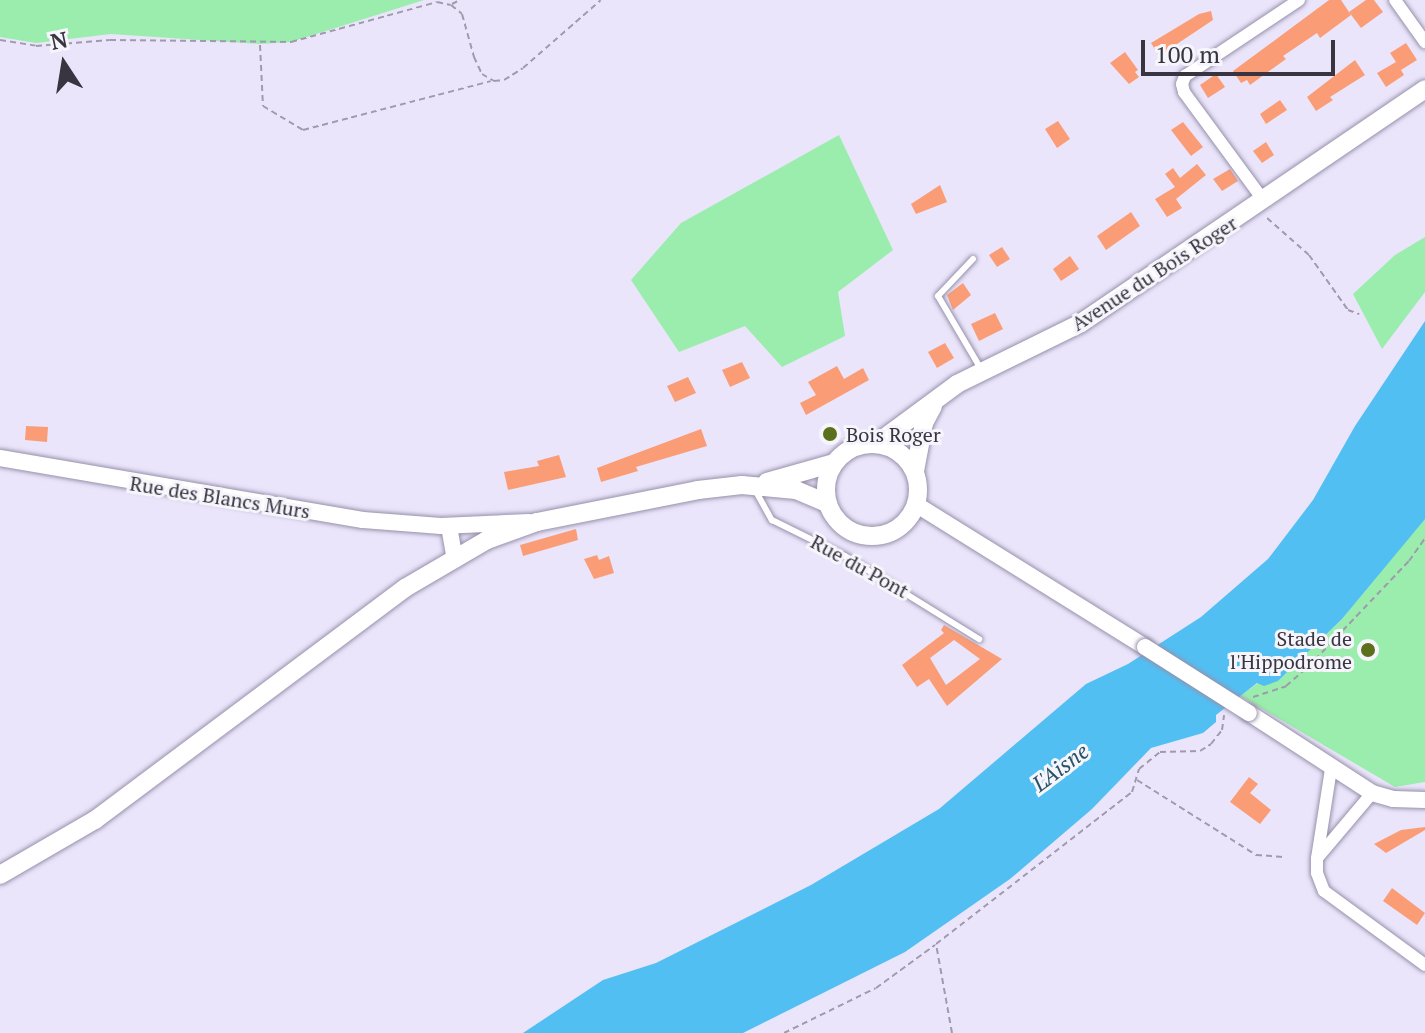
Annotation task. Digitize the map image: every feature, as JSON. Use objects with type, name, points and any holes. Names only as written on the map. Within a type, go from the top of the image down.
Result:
[{"type":"main road","name":"Avenue du Bois Roger","points":[[876,444],[982,371],[1081,323],[1425,89]]},
{"type":"main road","points":[[915,471],[924,423],[936,400]]},
{"type":"main road","points":[[0,875],[95,820],[405,588],[483,543],[537,522],[698,490],[752,485],[834,463],[852,448],[876,444],[899,452],[915,471],[917,505],[900,529],[871,537],[844,527],[827,503],[796,490],[752,485]]},
{"type":"main road","points":[[827,503],[828,476],[834,463]]},
{"type":"street","points":[[1395,0],[1425,42]]},
{"type":"street","points":[[1260,204],[1182,84],[1185,76],[1291,2]]},
{"type":"street","name":"Rue des Blancs Murs","points":[[0,458],[287,510],[446,529]]},
{"type":"street","points":[[917,505],[1245,707],[1331,769],[1372,793],[1393,799],[1425,800]]},
{"type":"street","points":[[446,529],[475,524],[537,522]]},
{"type":"street","points":[[475,524],[483,543]]},
{"type":"street","points":[[446,529],[483,543]]},
{"type":"street","points":[[446,529],[455,560]]},
{"type":"street","points":[[1331,769],[1317,858],[1317,873],[1324,891],[1425,965]]},
{"type":"street","points":[[1317,858],[1372,793]]},
{"type":"lane","points":[[973,259],[938,296],[982,371]]},
{"type":"lane","name":"Rue du Pont","points":[[752,485],[762,508],[772,520],[845,556],[979,639]]},
{"type":"path","points":[[451,5],[460,0]]},
{"type":"path","points":[[260,44],[263,106],[303,130],[504,80],[523,68],[601,0]]},
{"type":"path","points":[[0,40],[36,46],[110,40],[291,42],[437,2],[451,5],[462,14],[482,74],[494,81]]},
{"type":"path","points":[[1260,204],[1309,255],[1348,310],[1359,314]]},
{"type":"path","points":[[1245,707],[1286,686],[1308,667],[1409,561],[1425,538]]},
{"type":"path","points":[[784,1033],[876,988],[1132,792],[1139,769],[1160,752],[1200,751],[1211,744],[1222,730],[1223,716],[1232,708]]},
{"type":"path","points":[[1136,779],[1256,855],[1283,857]]},
{"type":"path","points":[[936,944],[952,1033]]},
{"type":"green space","points":[[0,0],[424,0],[291,42],[260,44],[111,34],[36,43],[0,37]]},
{"type":"green space","points":[[839,135],[893,250],[838,292],[845,336],[782,367],[745,326],[679,352],[631,280],[681,223]]},
{"type":"green space","points":[[1425,237],[1425,292],[1382,349],[1353,294],[1395,255]]},
{"type":"green space","name":"Stade de l'Hippodrome","points":[[1425,517],[1425,782],[1395,787],[1240,696],[1258,683],[1278,681],[1342,619]]},
{"type":"water","name":"L'Aisne","points":[[1425,321],[1425,519],[1342,619],[1278,681],[1264,686],[1257,683],[1216,715],[1216,722],[1203,733],[1151,748],[1092,809],[1010,879],[905,952],[743,1033],[523,1033],[603,980],[656,963],[811,885],[939,809],[1086,684],[1128,664],[1201,617],[1268,559],[1313,500],[1355,426]]},
{"type":"building","points":[[1329,0],[1341,0],[1351,15],[1320,38],[1317,33],[1283,56],[1286,59],[1250,85],[1247,80],[1241,83],[1233,71]]},
{"type":"building","points":[[1366,0],[1374,0],[1383,12],[1361,28],[1349,12]]},
{"type":"building","points":[[1211,11],[1213,20],[1159,56],[1151,43],[1199,14]]},
{"type":"building","points":[[1406,43],[1417,60],[1401,70],[1404,75],[1386,87],[1377,73],[1396,62],[1390,53]]},
{"type":"building","points":[[1125,52],[1138,70],[1135,72],[1139,77],[1129,84],[1110,63]]},
{"type":"building","points":[[1355,60],[1365,75],[1330,97],[1333,100],[1316,111],[1307,97]]},
{"type":"building","points":[[1216,74],[1225,87],[1208,98],[1200,85]]},
{"type":"building","points":[[1280,100],[1287,110],[1266,124],[1260,114]]},
{"type":"building","points":[[1058,121],[1070,139],[1057,148],[1045,129]]},
{"type":"building","points":[[1183,122],[1203,147],[1191,156],[1171,130]]},
{"type":"building","points":[[1266,142],[1274,155],[1262,163],[1253,151]]},
{"type":"building","points":[[1197,164],[1206,175],[1176,199],[1182,208],[1167,217],[1155,199],[1175,187],[1165,174],[1173,168],[1180,178]]},
{"type":"building","points":[[1230,169],[1238,181],[1222,191],[1213,179]]},
{"type":"building","points":[[940,185],[947,202],[916,214],[911,204]]},
{"type":"building","points":[[1131,212],[1140,226],[1106,250],[1097,236]]},
{"type":"building","points":[[1002,247],[1010,259],[997,267],[989,255]]},
{"type":"building","points":[[1070,256],[1079,269],[1061,281],[1053,269]]},
{"type":"building","points":[[963,283],[971,295],[953,310],[947,295]]},
{"type":"building","points":[[995,313],[1003,329],[979,341],[971,324]]},
{"type":"building","points":[[945,343],[954,358],[937,368],[928,352]]},
{"type":"building","points":[[742,362],[750,378],[730,387],[722,370]]},
{"type":"building","points":[[837,366],[844,379],[863,368],[869,380],[806,415],[800,403],[816,395],[808,382]]},
{"type":"building","points":[[688,377],[696,393],[675,402],[667,386]]},
{"type":"building","points":[[26,426],[48,427],[47,442],[25,440]]},
{"type":"building","points":[[701,429],[707,446],[636,467],[638,471],[601,482],[597,468]]},
{"type":"building","points":[[559,455],[566,477],[508,490],[504,472],[539,466],[537,461]]},
{"type":"building","points":[[576,529],[578,540],[523,556],[520,545]]},
{"type":"building","points":[[597,555],[599,560],[609,556],[614,573],[594,579],[584,559]]},
{"type":"building","points":[[944,625],[1002,659],[947,706],[929,679],[917,687],[902,665],[944,633],[941,630]],"holes":[[[954,640],[980,659],[946,685],[930,658]]]},
{"type":"building","points":[[1249,777],[1258,784],[1250,793],[1271,810],[1260,824],[1230,802]]},
{"type":"building","points":[[1425,827],[1425,830],[1386,853],[1374,844],[1401,830]]},
{"type":"building","points":[[1392,888],[1425,913],[1417,925],[1383,901]]},
{"type":"place","name":"Bois Roger","points":[[830,434]]},
{"type":"place","name":"Stade de l'Hippodrome","points":[[1368,650]]}]
